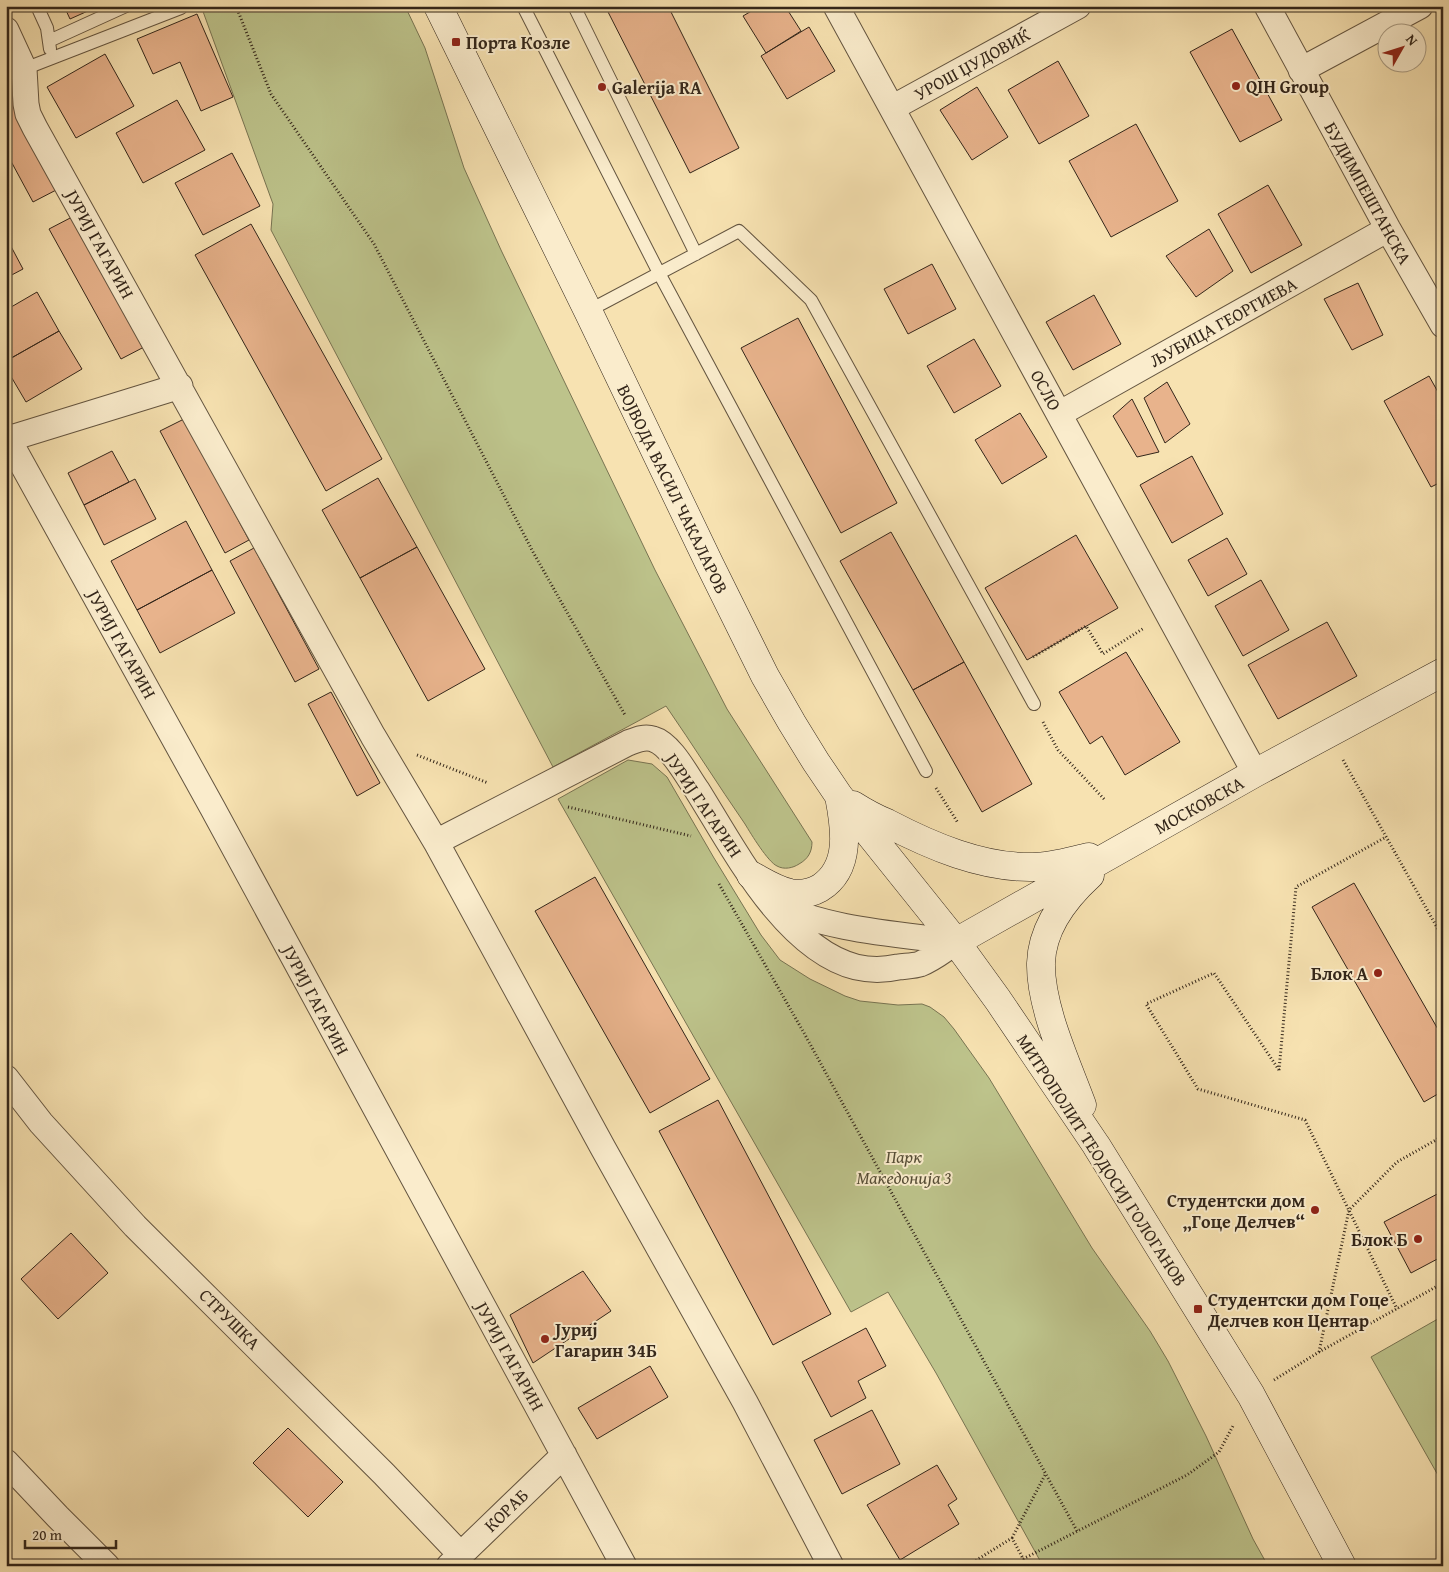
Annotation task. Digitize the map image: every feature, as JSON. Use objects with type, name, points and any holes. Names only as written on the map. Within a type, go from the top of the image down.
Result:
[{"type":"street","name":"ВОЈВОДА ВАСИЛ ЧАКАЛАРОВ","points":[[438,6],[588,310],[708,563],[765,676],[816,762],[839,796],[956,942]]},
{"type":"street","name":"ОСЛО","points":[[836,6],[1255,773]]},
{"type":"street","name":"УРОШ ЏУДОВИЌ","points":[[892,108],[1078,6]]},
{"type":"street","name":"БУДИМПЕШТАНСКА","points":[[1266,6],[1443,326]]},
{"type":"street","points":[[1301,70],[1420,6]]},
{"type":"street","name":"ЈУРИЈ ГАГАРИН","points":[[6,30],[24,69],[26,104],[28,114],[35,128],[373,736],[436,842],[603,1148],[746,1402],[832,1566]]},
{"type":"street","name":"ЉУБИЦА ГЕОРГИЕВА","points":[[1059,414],[1388,229]]},
{"type":"street","points":[[7,437],[180,386]]},
{"type":"street","name":"ЈУРИЈ ГАГАРИН","points":[[7,437],[212,807],[624,1566]]},
{"type":"street","name":"МОСКОВСКА","points":[[956,942],[1255,773],[1443,672]]},
{"type":"street","name":"ЈУРИЈ ГАГАРИН","points":[[436,842],[628,743],[645,737],[653,738],[662,743],[672,754],[751,875],[770,901],[806,941],[829,956],[857,967],[885,970],[920,964],[956,942]]},
{"type":"street","points":[[839,796],[904,832],[958,854],[983,861],[1009,866],[1033,867],[1118,851]]},
{"type":"street","points":[[751,875],[769,885],[791,893],[815,891],[827,884],[835,875],[840,865],[844,842],[844,821],[839,796]]},
{"type":"street","points":[[1096,1145],[1051,1019],[1044,993],[1041,962],[1053,920],[1075,889],[1118,851]]},
{"type":"street","name":"ЈУРИЈ ГАГАРИН","points":[[770,901],[789,911],[834,923],[956,942]]},
{"type":"street","name":"МИТРОПОЛИТ ТЕОДОСИЈ ГОЛОГАНОВ","points":[[956,942],[998,1000],[1096,1145],[1251,1395],[1342,1566]]},
{"type":"street","name":"СТРУШКА","points":[[6,1078],[41,1123],[135,1226],[377,1467],[454,1560]]},
{"type":"street","name":"КОРАБ","points":[[454,1560],[564,1455]]},
{"type":"street","points":[[6,1462],[107,1566]]},
{"type":"lane","points":[[37,6],[47,28],[51,59]]},
{"type":"lane","points":[[49,41],[126,6]]},
{"type":"lane","points":[[523,6],[659,273],[926,771]]},
{"type":"lane","points":[[574,6],[696,254]]},
{"type":"lane","points":[[24,69],[181,8]]},
{"type":"lane","points":[[588,310],[739,231],[811,300],[1034,704]]},
{"type":"path","points":[[1014,668],[1086,626],[1103,654],[1168,613]]},
{"type":"path","points":[[1034,704],[1058,750],[1105,800]]},
{"type":"path","points":[[1328,734],[1443,938]]},
{"type":"path","points":[[926,771],[961,828]]},
{"type":"path","points":[[1386,836],[1296,887],[1279,1070],[1214,973],[1146,1004],[1198,1089],[1306,1120],[1397,1309]]},
{"type":"path","points":[[1319,1352],[1349,1210],[1397,1162],[1443,1136]]},
{"type":"path","points":[[1023,1559],[1187,1476],[1218,1452],[1251,1395],[1319,1352],[1443,1283]]},
{"type":"path","points":[[967,1566],[1012,1538],[1046,1475]]},
{"type":"path","points":[[1012,1538],[1027,1566]]},
{"type":"green space","points":[[201,6],[405,6],[425,48],[464,168],[501,250],[655,570],[727,709],[812,842],[809,855],[805,860],[797,865],[783,868],[777,866],[769,859],[755,841],[666,706],[553,767],[271,230],[273,204]]},
{"type":"green space","name":"Парк Македонија 3","points":[[628,760],[652,764],[667,777],[761,935],[780,960],[810,979],[860,1001],[898,1005],[922,1004],[930,1007],[944,1017],[954,1029],[989,1078],[1092,1248],[1150,1331],[1168,1361],[1206,1436],[1253,1539],[1268,1566],[1043,1566],[936,1373],[888,1292],[851,1312],[558,799]]},
{"type":"green space","points":[[1443,1316],[1443,1484],[1371,1357]]},
{"type":"building","points":[[64,6],[99,6],[70,19]]},
{"type":"building","points":[[605,6],[668,6],[739,148],[690,173]]},
{"type":"building","points":[[760,6],[785,6],[801,31],[766,53],[743,16]]},
{"type":"building","points":[[197,14],[233,97],[201,111],[180,62],[153,74],[137,39]]},
{"type":"building","points":[[809,27],[835,71],[787,99],[761,56]]},
{"type":"building","name":"QIH Group","points":[[1232,29],[1282,120],[1240,142],[1190,52]]},
{"type":"building","points":[[105,54],[134,106],[76,138],[47,87]]},
{"type":"building","points":[[1058,61],[1089,116],[1039,144],[1008,90]]},
{"type":"building","points":[[977,87],[1008,137],[972,160],[940,110]]},
{"type":"building","points":[[11,95],[60,188],[33,202],[6,152],[6,97]]},
{"type":"building","points":[[177,100],[205,150],[143,183],[116,133]]},
{"type":"building","points":[[1136,124],[1178,201],[1111,237],[1069,161]]},
{"type":"building","points":[[232,153],[260,206],[203,235],[175,183]]},
{"type":"building","points":[[1268,185],[1302,245],[1251,273],[1218,214]]},
{"type":"building","points":[[74,216],[146,346],[121,359],[49,229]]},
{"type":"building","points":[[251,224],[382,459],[326,491],[195,255]]},
{"type":"building","points":[[1209,229],[1233,271],[1196,297],[1166,256]]},
{"type":"building","points":[[6,237],[23,269],[6,278]]},
{"type":"building","points":[[932,264],[956,309],[908,334],[884,289]]},
{"type":"building","points":[[1358,283],[1383,335],[1352,350],[1324,299]]},
{"type":"building","points":[[37,292],[59,331],[6,361],[6,310]]},
{"type":"building","points":[[1094,295],[1121,344],[1073,370],[1046,322]]},
{"type":"building","points":[[798,318],[897,503],[841,533],[741,348]]},
{"type":"building","points":[[59,331],[82,369],[26,402],[6,368],[6,361]]},
{"type":"building","points":[[974,339],[1001,386],[954,413],[927,366]]},
{"type":"building","points":[[1429,376],[1443,401],[1443,481],[1431,487],[1384,401]]},
{"type":"building","points":[[1167,382],[1190,424],[1165,443],[1144,398]]},
{"type":"building","points":[[1132,399],[1159,452],[1137,457],[1113,416]]},
{"type":"building","points":[[1020,413],[1047,457],[1002,484],[975,440]]},
{"type":"building","points":[[184,419],[249,540],[225,553],[160,431]]},
{"type":"building","points":[[112,451],[129,482],[84,505],[68,473]]},
{"type":"building","points":[[1192,456],[1223,514],[1172,543],[1140,485]]},
{"type":"building","points":[[378,478],[417,547],[360,578],[322,510]]},
{"type":"building","points":[[135,479],[156,519],[104,545],[84,505]]},
{"type":"building","points":[[186,521],[212,570],[137,610],[111,561]]},
{"type":"building","points":[[891,532],[964,662],[913,690],[840,561]]},
{"type":"building","points":[[1076,535],[1118,608],[1027,660],[985,588]]},
{"type":"building","points":[[1227,538],[1247,574],[1208,596],[1188,560]]},
{"type":"building","points":[[417,547],[485,669],[428,701],[360,578]]},
{"type":"building","points":[[254,548],[319,669],[295,682],[230,561]]},
{"type":"building","points":[[212,570],[235,613],[160,653],[137,610]]},
{"type":"building","points":[[1261,580],[1289,630],[1243,656],[1215,606]]},
{"type":"building","points":[[1327,622],[1357,676],[1278,719],[1248,665]]},
{"type":"building","points":[[1126,652],[1180,742],[1125,775],[1102,736],[1090,744],[1059,692]]},
{"type":"building","points":[[964,662],[1032,784],[982,812],[913,690]]},
{"type":"building","points":[[331,692],[380,783],[357,796],[308,704]]},
{"type":"building","points":[[595,877],[710,1079],[650,1113],[535,911]]},
{"type":"building","name":"Блок А","points":[[1354,883],[1443,1038],[1443,1091],[1424,1102],[1312,907]]},
{"type":"building","points":[[718,1100],[831,1314],[773,1345],[659,1131]]},
{"type":"building","name":"Блок Б","points":[[1443,1191],[1443,1256],[1411,1273],[1384,1222]]},
{"type":"building","points":[[71,1233],[108,1273],[58,1319],[21,1279]]},
{"type":"building","name":"Јуриј Гагарин 34Б","points":[[583,1271],[611,1311],[533,1363],[510,1315]]},
{"type":"building","points":[[866,1328],[886,1366],[858,1381],[866,1398],[831,1417],[802,1362]]},
{"type":"building","points":[[650,1366],[668,1397],[597,1439],[578,1408]]},
{"type":"building","points":[[872,1410],[900,1464],[842,1494],[814,1440]]},
{"type":"building","points":[[288,1428],[343,1482],[308,1517],[253,1463]]},
{"type":"building","points":[[937,1465],[957,1499],[948,1505],[959,1524],[900,1560],[867,1505]]},
{"type":"building","points":[[6,1557],[14,1566],[6,1566]]},
{"type":"place","name":"Порта Козле","points":[[456,42]]},
{"type":"place","name":"QIH Group","points":[[1236,86]]},
{"type":"place","name":"Galerija RA","points":[[602,87]]},
{"type":"place","name":"Блок А","points":[[1378,973]]},
{"type":"place","name":"Студентски дом „Гоце Делчев“","points":[[1315,1210]]},
{"type":"place","name":"Блок Б","points":[[1418,1239]]},
{"type":"place","name":"Студентски дом Гоце Делчев кон Центар","points":[[1198,1309]]},
{"type":"place","name":"Јуриј Гагарин 34Б","points":[[545,1339]]}]
